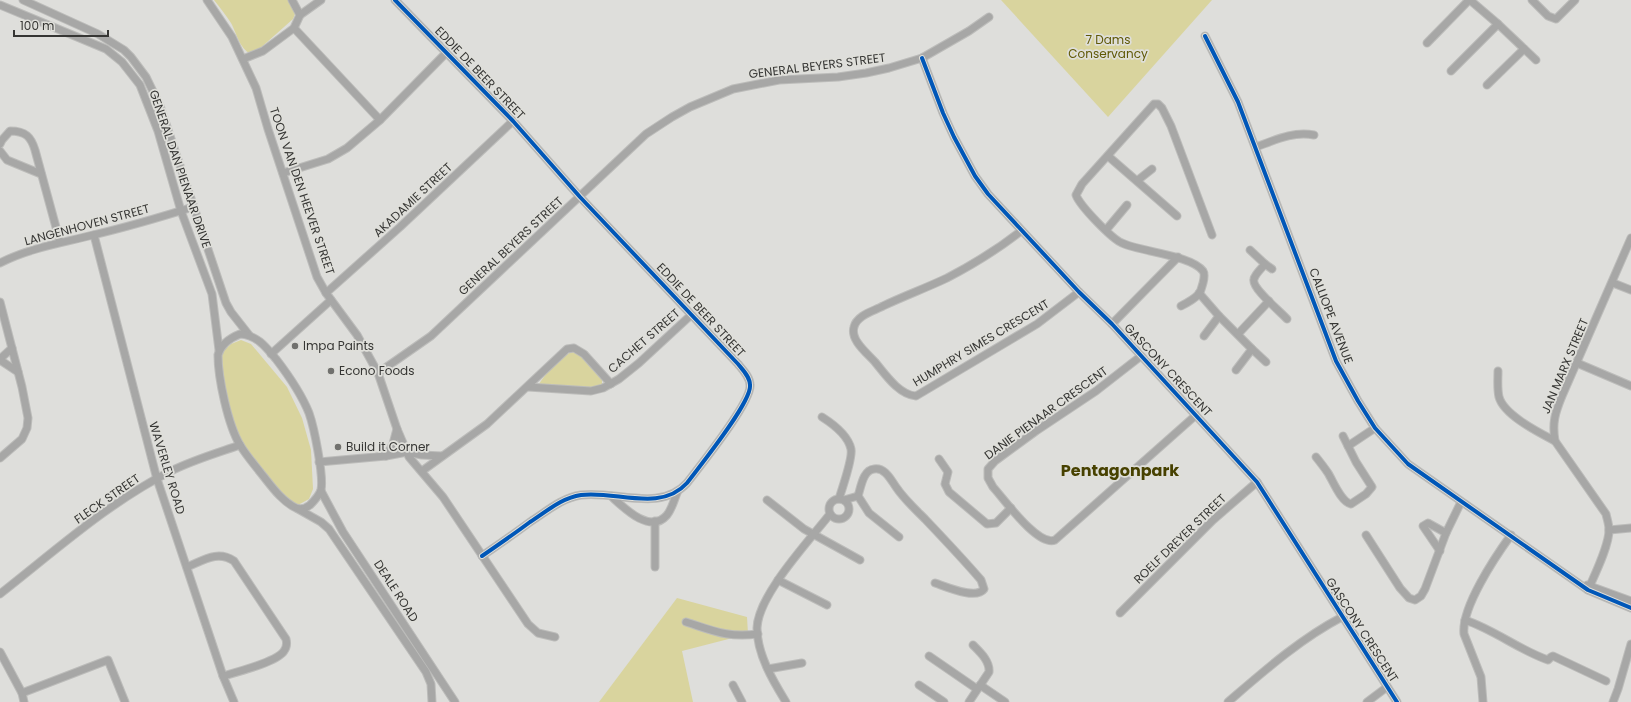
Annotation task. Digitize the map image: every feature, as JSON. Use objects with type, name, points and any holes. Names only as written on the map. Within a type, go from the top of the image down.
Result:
[{"type":"street","name":"GENERAL DAN PIENAAR DRIVE","points":[[23,0],[98,34],[124,50],[146,77],[160,106],[193,207],[230,312],[249,335],[260,342],[271,354],[291,379],[305,405]]},
{"type":"street","name":"TOON VAN DEN HEEVER STREET","points":[[207,0],[232,37],[256,88],[318,277],[326,293],[357,335],[378,373],[397,429],[407,452],[443,497],[528,624],[538,633],[555,637]]},
{"type":"street","points":[[292,0],[300,15]]},
{"type":"street","points":[[243,58],[263,51],[294,28],[300,15],[321,0]]},
{"type":"street","name":"EDDIE DE BEER STREET","points":[[395,0],[513,121],[580,197],[738,364],[748,378],[751,386],[747,398],[687,483],[677,493]]},
{"type":"street","points":[[1427,43],[1469,0],[1498,24],[1536,60]]},
{"type":"street","points":[[1532,0],[1548,16],[1556,19],[1575,0]]},
{"type":"street","name":"GENERAL DAN PIENAAR DRIVE","points":[[0,5],[106,49],[122,62],[140,85],[158,131],[181,211],[212,294],[219,350],[218,360],[225,400],[230,422],[240,445]]},
{"type":"street","name":"GENERAL BEYERS STREET","points":[[378,373],[430,336],[646,134],[672,117],[733,89],[779,80],[838,77],[866,73],[922,58],[969,32],[989,16]]},
{"type":"street","points":[[1451,71],[1498,24]]},
{"type":"street","points":[[294,28],[380,120]]},
{"type":"street","name":"CALLIOPE AVENUE","points":[[1205,36],[1238,102],[1336,361],[1375,428],[1408,464],[1461,502],[1579,583],[1631,608]]},
{"type":"street","points":[[1487,85],[1524,49]]},
{"type":"street","points":[[283,173],[336,155],[347,148],[380,120],[446,53]]},
{"type":"street","name":"GASCONY CRESCENT","points":[[922,58],[942,113],[964,157],[988,194],[1079,292],[1112,324],[1257,482],[1397,702]]},
{"type":"street","points":[[1181,306],[1199,293],[1204,280],[1202,270],[1178,257],[1122,243],[1106,230],[1076,195],[1082,184],[1154,104],[1158,104],[1172,126],[1212,235]]},
{"type":"street","points":[[150,109],[160,106]]},
{"type":"street","name":"AKADAMIE STREET","points":[[326,293],[400,227],[513,121]]},
{"type":"street","points":[[0,144],[10,131],[21,132],[33,142],[60,242]]},
{"type":"street","points":[[1256,147],[1292,135],[1304,133],[1314,135]]},
{"type":"street","points":[[0,152],[7,160],[41,174]]},
{"type":"street","points":[[1108,156],[1138,180],[1177,216]]},
{"type":"street","points":[[1138,180],[1152,169]]},
{"type":"street","points":[[1106,230],[1127,205]]},
{"type":"street","name":"LANGENHOVEN STREET","points":[[0,262],[60,242],[94,235],[193,207]]},
{"type":"street","name":"HUMPHRY SIMES CRESCENT","points":[[1021,231],[982,259],[946,278],[861,317],[856,323],[853,331],[858,343],[901,390],[912,396],[916,396],[1037,324],[1079,292]]},
{"type":"street","name":"WAVERLEY ROAD","points":[[94,235],[157,479],[223,676],[234,702]]},
{"type":"street","name":"JAN MARX STREET","points":[[1555,441],[1553,426],[1556,411],[1613,283],[1631,238]]},
{"type":"street","points":[[1250,250],[1272,269]]},
{"type":"street","points":[[1112,324],[1178,257]]},
{"type":"street","points":[[1265,264],[1254,277],[1254,282],[1269,301],[1287,319]]},
{"type":"street","points":[[1613,283],[1631,290]]},
{"type":"street","points":[[1199,293],[1252,350],[1266,362]]},
{"type":"street","points":[[271,354],[331,300]]},
{"type":"street","points":[[1238,334],[1269,301]]},
{"type":"street","points":[[0,302],[28,418],[27,428],[22,439],[0,458]]},
{"type":"street","name":"CACHET STREET","points":[[528,387],[591,391],[603,388],[611,384],[639,363],[691,315]]},
{"type":"street","points":[[1204,336],[1219,316]]},
{"type":"street","points":[[219,350],[230,339],[240,334],[249,335]]},
{"type":"street","points":[[12,348],[0,359],[18,372]]},
{"type":"street","name":"CACHET STREET","points":[[422,471],[487,424],[528,387],[558,356],[571,348],[577,349],[584,354],[611,384]]},
{"type":"street","points":[[1236,370],[1252,350]]},
{"type":"street","name":"DANIE PIENAAR CRESCENT","points":[[1141,356],[1096,391],[1036,431],[990,466],[987,474],[988,478],[993,487],[1011,508],[1040,538],[1047,541],[1056,540],[1196,416]]},
{"type":"street","points":[[1577,363],[1631,386]]},
{"type":"street","points":[[1498,371],[1499,397],[1503,406],[1527,424],[1555,441],[1606,514],[1609,530],[1589,588]]},
{"type":"street","name":"DEALE ROAD","points":[[305,405],[310,414],[319,462],[321,491],[343,532],[455,702]]},
{"type":"street","points":[[822,417],[834,425],[847,441],[851,449],[851,457],[842,499]]},
{"type":"street","points":[[1348,446],[1375,428]]},
{"type":"street","points":[[386,456],[393,444],[397,429]]},
{"type":"street","points":[[1316,458],[1325,468],[1345,501],[1351,504],[1366,494],[1372,487],[1356,462],[1343,436]]},
{"type":"street","name":"FLECK STREET","points":[[0,594],[113,506],[179,467],[240,445]]},
{"type":"street","name":"DEALE ROAD","points":[[240,445],[280,496],[298,509],[321,522],[329,529],[426,672],[431,684],[432,702]]},
{"type":"street","points":[[319,462],[386,456],[407,452],[422,455],[442,456]]},
{"type":"street","points":[[938,459],[948,472],[945,484],[949,492],[988,524],[996,523],[1011,508]]},
{"type":"street","points":[[858,496],[865,475],[868,471],[879,469],[886,472],[897,489],[910,504],[981,580],[984,589],[980,593],[973,594],[935,583]]},
{"type":"street","name":"ROELF DREYER STREET","points":[[1120,613],[1213,520],[1257,482]]},
{"type":"street","points":[[298,509],[305,508],[321,491]]},
{"type":"street","points":[[482,556],[563,500],[581,495],[647,498],[677,493]]},
{"type":"street","points":[[611,496],[635,516],[647,521],[655,521],[660,520],[667,515],[677,493]]},
{"type":"street","points":[[785,702],[763,656],[758,634],[759,616],[765,601],[778,580],[830,514],[830,506],[835,500],[858,496]]},
{"type":"street","points":[[858,496],[869,513],[899,537]]},
{"type":"street","points":[[830,514],[833,517],[841,519],[847,515],[849,507],[842,499]]},
{"type":"street","points":[[767,500],[804,529],[860,560]]},
{"type":"street","points":[[1366,535],[1400,588],[1411,600],[1418,598],[1423,594],[1446,533],[1461,502]]},
{"type":"street","points":[[655,521],[655,567]]},
{"type":"street","points":[[1440,551],[1424,526],[1428,523],[1446,533]]},
{"type":"street","points":[[1609,530],[1631,528]]},
{"type":"street","points":[[1483,702],[1481,677],[1464,634],[1463,626],[1484,575],[1511,535]]},
{"type":"street","points":[[187,566],[221,555],[227,556],[234,561],[286,639],[286,648],[277,657],[223,676]]},
{"type":"street","points":[[778,580],[827,605]]},
{"type":"street","name":"CALLIOPE AVENUE","points":[[1589,588],[1631,601]]},
{"type":"street","points":[[1228,702],[1284,655],[1314,633],[1342,617]]},
{"type":"street","points":[[1465,620],[1493,631],[1530,654],[1548,660],[1550,657],[1554,656],[1606,680]]},
{"type":"street","points":[[686,622],[732,636],[758,634]]},
{"type":"street","points":[[969,702],[989,672],[988,662],[973,644]]},
{"type":"street","points":[[1613,702],[1631,644]]},
{"type":"street","points":[[0,652],[22,693],[24,702]]},
{"type":"street","points":[[929,656],[1005,702]]},
{"type":"street","points":[[22,693],[108,660],[125,702]]},
{"type":"street","points":[[768,669],[802,663]]},
{"type":"street","points":[[733,685],[742,702]]},
{"type":"street","points":[[920,685],[944,702]]},
{"type":"street","points":[[1367,702],[1387,687]]},
{"type":"green space","points":[[214,0],[290,0],[295,14],[293,19],[257,51],[251,54],[241,44],[231,23]]},
{"type":"green space","name":"7 Dams Conservancy","points":[[1001,0],[1212,0],[1108,117]]},
{"type":"green space","points":[[241,340],[251,344],[287,387],[302,418],[311,450],[313,489],[309,499],[298,505],[286,501],[251,459],[235,432],[220,364],[222,352],[231,344]]},
{"type":"green space","points":[[572,351],[578,353],[602,380],[602,384],[597,387],[540,387],[539,384],[550,370]]},
{"type":"green space","points":[[677,598],[747,617],[748,634],[682,651],[693,702],[599,702]]},
{"type":"cycle path","points":[[395,0],[513,121],[580,197],[738,364],[750,382],[748,393],[743,405],[734,419],[687,483],[676,492],[664,497],[651,499],[594,494],[581,495],[567,499],[530,522],[482,556]]},
{"type":"cycle path","points":[[1205,36],[1238,102],[1336,361],[1375,428],[1408,464],[1588,590],[1631,608]]},
{"type":"cycle path","points":[[922,58],[954,137],[975,176],[988,194],[1079,292],[1112,324],[1257,482],[1397,702]]},
{"type":"place","name":"Impa Paints","points":[[295,346]]},
{"type":"place","name":"Econo Foods","points":[[331,371]]},
{"type":"place","name":"Build it Corner","points":[[338,447]]},
{"type":"district","name":"Pentagonpark","points":[[1120,470]]}]
